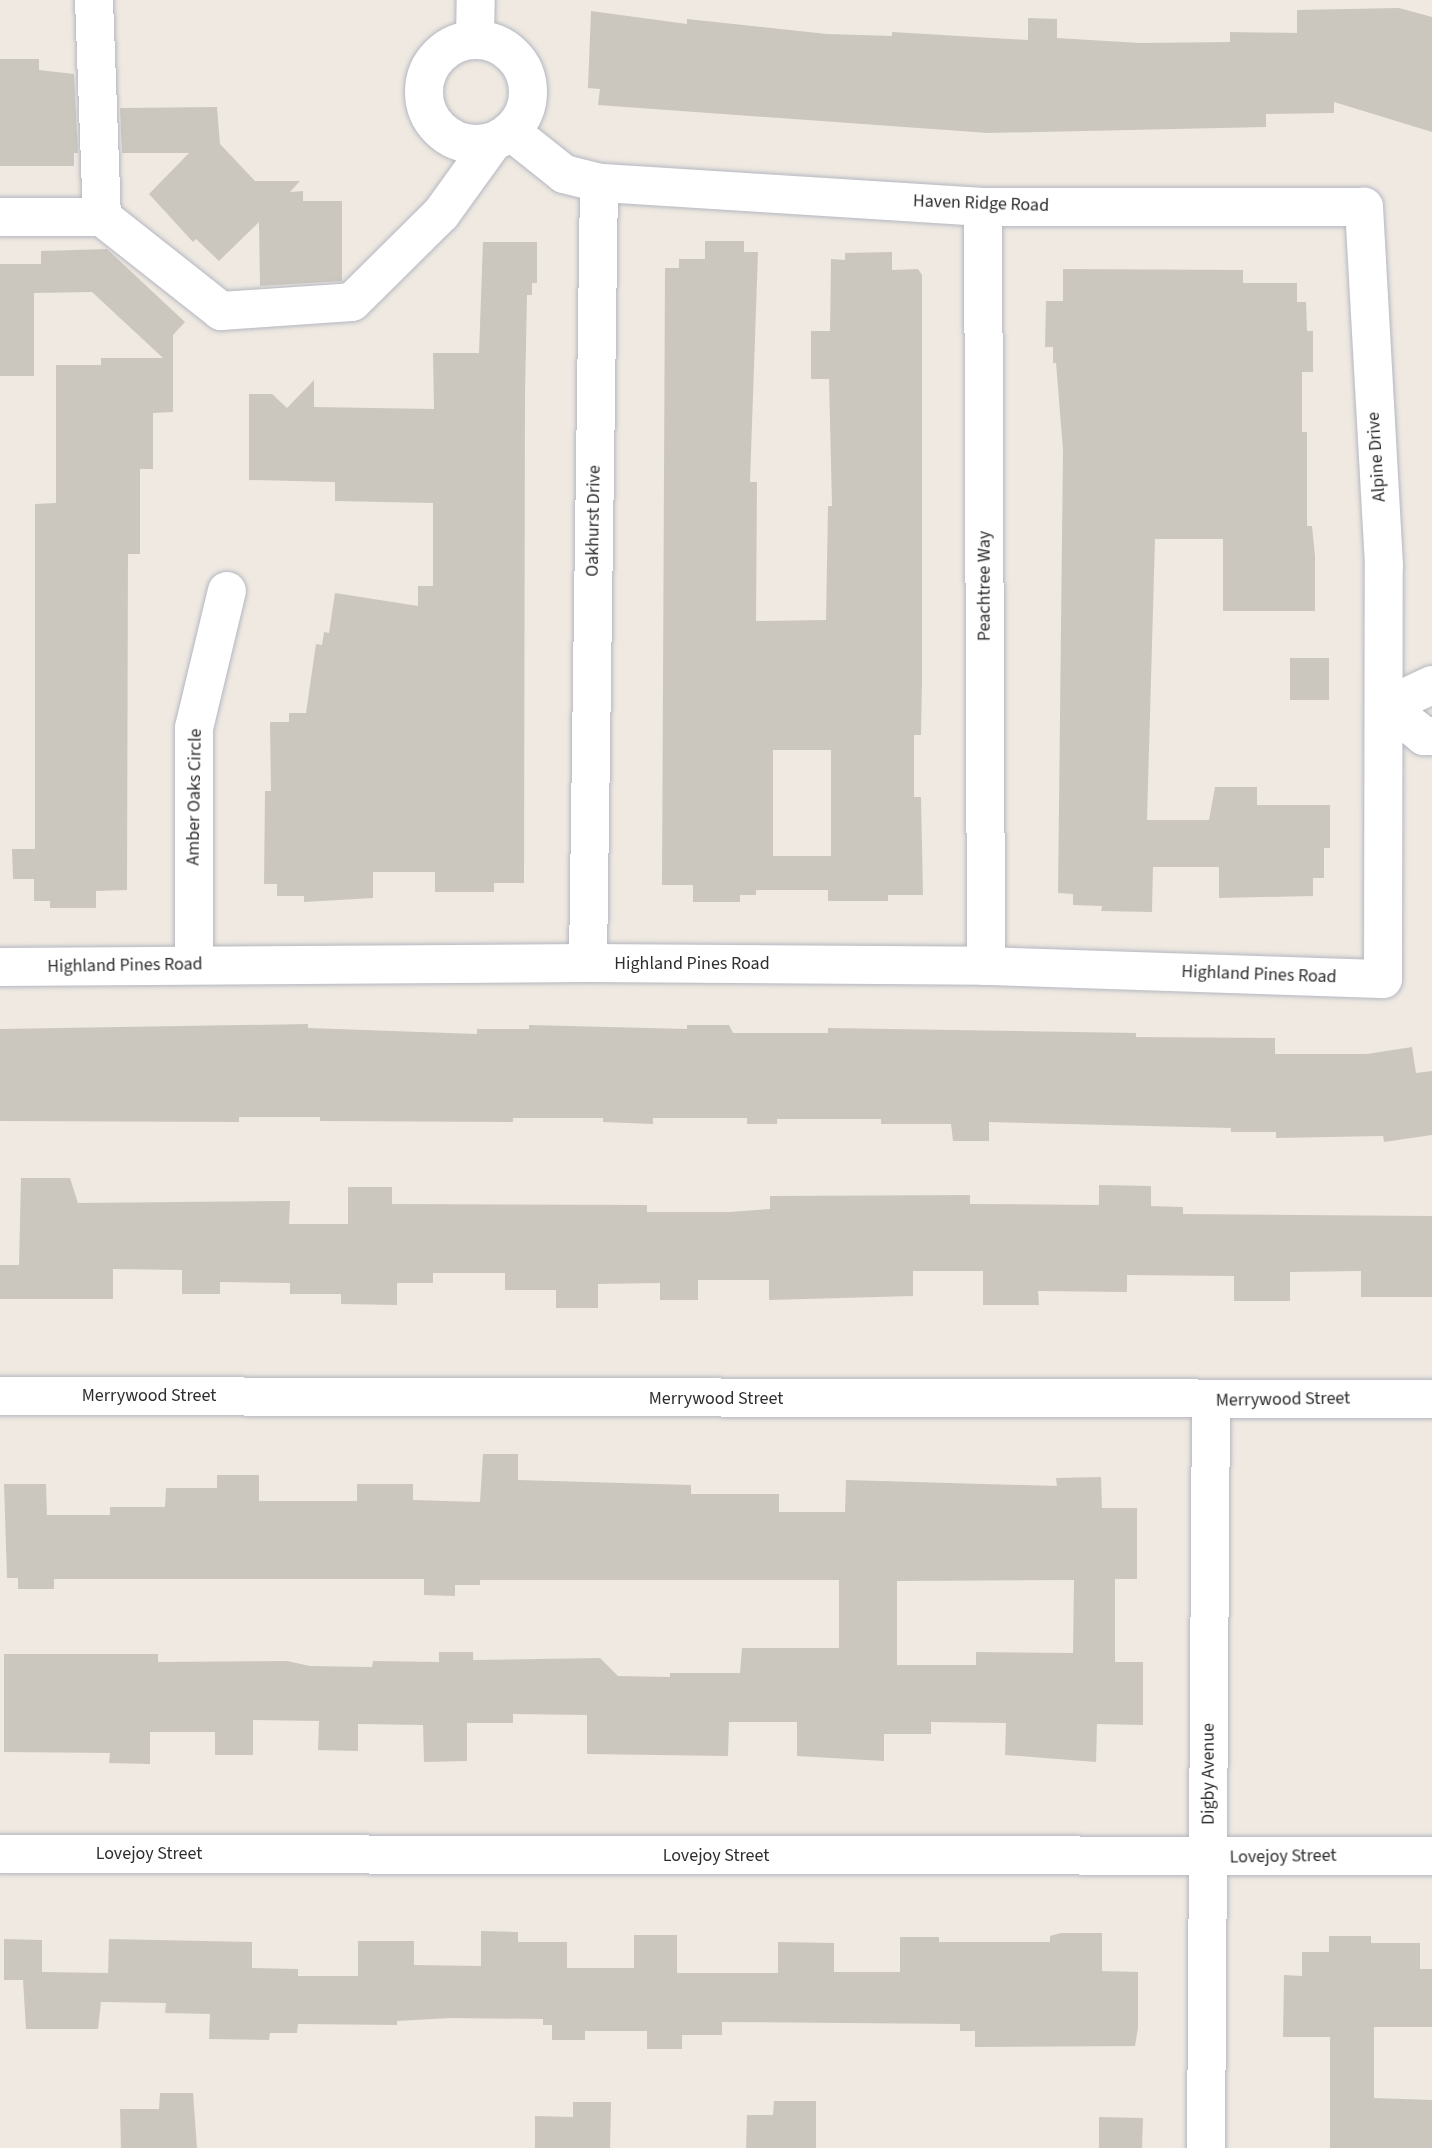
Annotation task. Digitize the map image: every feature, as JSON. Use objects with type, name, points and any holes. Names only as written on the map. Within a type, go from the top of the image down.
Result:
[{"type":"street","points":[[94,0],[102,217]]},
{"type":"street","points":[[475,39],[476,0]]},
{"type":"street","points":[[0,217],[102,217],[221,311],[352,302],[441,214],[502,136],[527,104],[524,73],[505,48],[475,39],[458,42],[433,62],[423,93],[434,124],[446,136],[469,144],[502,136],[565,174],[599,183]]},
{"type":"street","name":"Haven Ridge Road","points":[[599,183],[983,207],[1364,207]]},
{"type":"street","name":"Oakhurst Drive","points":[[588,963],[599,183]]},
{"type":"street","name":"Peachtree Way","points":[[983,207],[986,966]]},
{"type":"street","name":"Alpine Drive","points":[[1364,207],[1384,565],[1387,706],[1383,979]]},
{"type":"street","name":"Amber Oaks Circle","points":[[194,965],[194,728],[227,591]]},
{"type":"street","points":[[1432,685],[1387,706],[1424,736],[1432,736]]},
{"type":"street","name":"Highland Pines Road","points":[[0,967],[588,963],[986,966],[1383,979]]},
{"type":"street","name":"Merrywood Street","points":[[0,1396],[1211,1401],[1432,1399]]},
{"type":"street","name":"Digby Avenue","points":[[1206,2148],[1211,1401]]},
{"type":"street","name":"Lovejoy Street","points":[[0,1854],[1208,1858],[1432,1856]]},
{"type":"building","points":[[1399,8],[1432,17],[1432,132],[1334,102],[1334,113],[1266,114],[1266,127],[988,133],[598,105],[600,89],[588,88],[591,11],[687,24],[687,19],[827,34],[892,36],[892,32],[1028,40],[1028,18],[1057,19],[1057,38],[1140,43],[1230,42],[1230,32],[1297,33],[1297,10]]},
{"type":"building","points":[[0,59],[39,59],[39,70],[74,74],[78,153],[74,153],[74,166],[0,166]]},
{"type":"building","points":[[217,107],[220,144],[255,181],[300,181],[290,192],[303,191],[303,201],[342,201],[342,281],[260,286],[259,222],[219,261],[196,239],[193,242],[149,194],[189,153],[122,153],[120,108]]},
{"type":"building","points":[[705,241],[744,241],[744,252],[758,252],[750,482],[757,482],[756,621],[826,620],[828,506],[832,506],[829,379],[811,379],[811,331],[830,331],[831,259],[845,260],[845,253],[892,252],[892,270],[918,269],[922,275],[922,682],[921,735],[914,735],[914,797],[921,797],[923,895],[888,895],[888,901],[828,901],[828,890],[756,890],[756,895],[740,895],[740,902],[693,902],[693,885],[662,885],[665,268],[679,268],[679,259],[705,259]],"holes":[[[773,750],[831,750],[831,856],[773,856]]]},
{"type":"building","points":[[483,242],[537,242],[537,283],[532,283],[532,295],[527,295],[524,883],[494,883],[494,892],[435,892],[435,872],[373,872],[373,898],[304,902],[304,896],[277,896],[277,884],[264,884],[265,791],[271,791],[270,722],[289,722],[289,713],[306,713],[316,644],[322,645],[324,632],[329,633],[335,593],[418,606],[418,586],[433,586],[433,503],[335,501],[335,482],[249,480],[249,394],[272,394],[287,408],[314,380],[314,407],[434,409],[433,353],[479,353]]},
{"type":"building","points":[[107,249],[185,322],[173,335],[173,412],[153,413],[153,469],[140,469],[140,554],[128,554],[127,890],[96,891],[96,908],[50,908],[50,901],[34,901],[34,879],[13,879],[12,849],[35,849],[35,504],[56,503],[56,365],[101,365],[101,358],[163,358],[92,292],[34,293],[34,376],[0,376],[0,264],[41,264],[41,251]]},
{"type":"building","points":[[1063,269],[1243,270],[1243,283],[1297,283],[1297,302],[1306,302],[1307,331],[1313,331],[1313,372],[1302,372],[1302,432],[1307,432],[1307,526],[1312,526],[1315,556],[1315,611],[1223,611],[1223,539],[1155,539],[1147,820],[1209,820],[1215,787],[1257,787],[1257,805],[1330,805],[1330,848],[1324,848],[1324,878],[1313,878],[1313,896],[1219,898],[1219,867],[1153,867],[1152,912],[1101,911],[1102,906],[1073,905],[1073,894],[1058,893],[1063,450],[1056,363],[1053,363],[1053,347],[1045,347],[1046,301],[1063,301]]},
{"type":"building","points":[[1290,658],[1329,658],[1329,700],[1290,700]]},
{"type":"building","points":[[308,1024],[308,1028],[477,1034],[477,1029],[529,1029],[529,1025],[687,1029],[687,1025],[729,1025],[733,1033],[828,1033],[828,1028],[1136,1033],[1136,1037],[1275,1038],[1275,1054],[1367,1054],[1412,1047],[1416,1073],[1432,1071],[1432,1135],[1384,1142],[1383,1136],[1276,1138],[1276,1132],[1231,1132],[1231,1128],[989,1122],[989,1141],[953,1141],[951,1124],[881,1124],[881,1119],[777,1119],[777,1124],[747,1124],[747,1118],[653,1118],[653,1124],[603,1122],[603,1118],[513,1118],[513,1122],[320,1121],[320,1117],[239,1117],[239,1122],[0,1121],[0,1029]]},
{"type":"building","points":[[21,1178],[70,1178],[78,1203],[290,1201],[289,1224],[348,1224],[348,1187],[392,1187],[392,1204],[647,1205],[647,1212],[729,1212],[770,1209],[770,1196],[970,1195],[970,1204],[1099,1205],[1099,1185],[1151,1186],[1151,1206],[1183,1207],[1183,1214],[1432,1216],[1432,1297],[1361,1297],[1361,1271],[1290,1272],[1290,1301],[1234,1301],[1234,1276],[1127,1275],[1127,1292],[1038,1291],[1039,1305],[983,1305],[983,1271],[913,1271],[913,1296],[769,1300],[769,1280],[698,1280],[698,1300],[660,1300],[660,1283],[598,1284],[598,1308],[556,1308],[556,1290],[505,1290],[505,1273],[433,1273],[433,1283],[397,1283],[397,1305],[341,1304],[341,1294],[290,1294],[290,1283],[220,1282],[220,1294],[182,1294],[182,1270],[113,1269],[113,1299],[0,1299],[0,1265],[19,1265]]},
{"type":"building","points":[[483,1454],[518,1454],[518,1480],[691,1485],[691,1494],[779,1494],[779,1512],[845,1512],[846,1480],[1057,1486],[1056,1478],[1101,1477],[1102,1508],[1137,1508],[1137,1579],[1115,1579],[1115,1662],[1143,1662],[1143,1725],[1097,1724],[1096,1762],[1005,1755],[1006,1723],[931,1722],[931,1734],[884,1734],[884,1761],[797,1756],[797,1722],[729,1722],[728,1756],[587,1754],[587,1715],[513,1714],[513,1723],[467,1723],[467,1761],[424,1762],[423,1725],[358,1724],[358,1751],[318,1750],[319,1721],[253,1720],[253,1755],[215,1755],[215,1732],[150,1732],[150,1764],[109,1763],[110,1753],[4,1752],[4,1654],[158,1654],[158,1662],[287,1661],[310,1666],[372,1667],[373,1661],[439,1662],[439,1652],[473,1652],[473,1660],[600,1658],[618,1676],[670,1677],[670,1673],[740,1673],[742,1648],[839,1648],[839,1580],[480,1580],[480,1585],[455,1585],[455,1596],[424,1595],[424,1579],[54,1579],[54,1589],[18,1589],[18,1578],[7,1578],[4,1484],[46,1484],[47,1515],[110,1515],[110,1507],[165,1507],[166,1488],[217,1488],[217,1475],[259,1475],[259,1501],[357,1501],[357,1484],[413,1484],[413,1500],[480,1502]],"holes":[[[1074,1580],[1073,1653],[976,1652],[976,1665],[897,1665],[897,1581]]]},
{"type":"building","points":[[481,1931],[518,1932],[518,1942],[567,1942],[567,1968],[634,1968],[634,1935],[677,1935],[677,1973],[778,1973],[778,1942],[834,1943],[834,1972],[900,1972],[900,1937],[939,1937],[939,1942],[1050,1942],[1050,1936],[1061,1933],[1102,1933],[1102,1971],[1138,1972],[1138,2028],[1135,2046],[975,2047],[975,2031],[960,2031],[960,2024],[722,2022],[722,2035],[682,2035],[682,2049],[647,2049],[647,2031],[585,2031],[585,2040],[552,2040],[552,2025],[543,2025],[543,2019],[451,2018],[397,2021],[397,2025],[298,2024],[297,2033],[270,2033],[269,2040],[209,2039],[210,2014],[165,2013],[166,2003],[101,2002],[98,2029],[26,2029],[23,1980],[4,1980],[4,1939],[42,1940],[42,1972],[108,1973],[109,1939],[252,1942],[252,1968],[298,1969],[298,1976],[358,1976],[358,1941],[414,1941],[414,1965],[481,1966]]},
{"type":"building","points":[[1329,1936],[1371,1936],[1371,1943],[1420,1943],[1420,1969],[1432,1969],[1432,2027],[1374,2027],[1374,2098],[1432,2100],[1432,2148],[1330,2148],[1330,2037],[1283,2037],[1284,1975],[1302,1976],[1302,1952],[1329,1952]]},
{"type":"building","points":[[160,2093],[193,2093],[197,2148],[121,2148],[120,2109],[159,2109]]},
{"type":"building","points":[[774,2101],[816,2101],[816,2148],[746,2148],[747,2115],[773,2115]]},
{"type":"building","points":[[573,2102],[611,2102],[610,2148],[535,2148],[535,2116],[573,2117]]},
{"type":"building","points":[[1099,2117],[1143,2118],[1142,2148],[1099,2148]]}]
